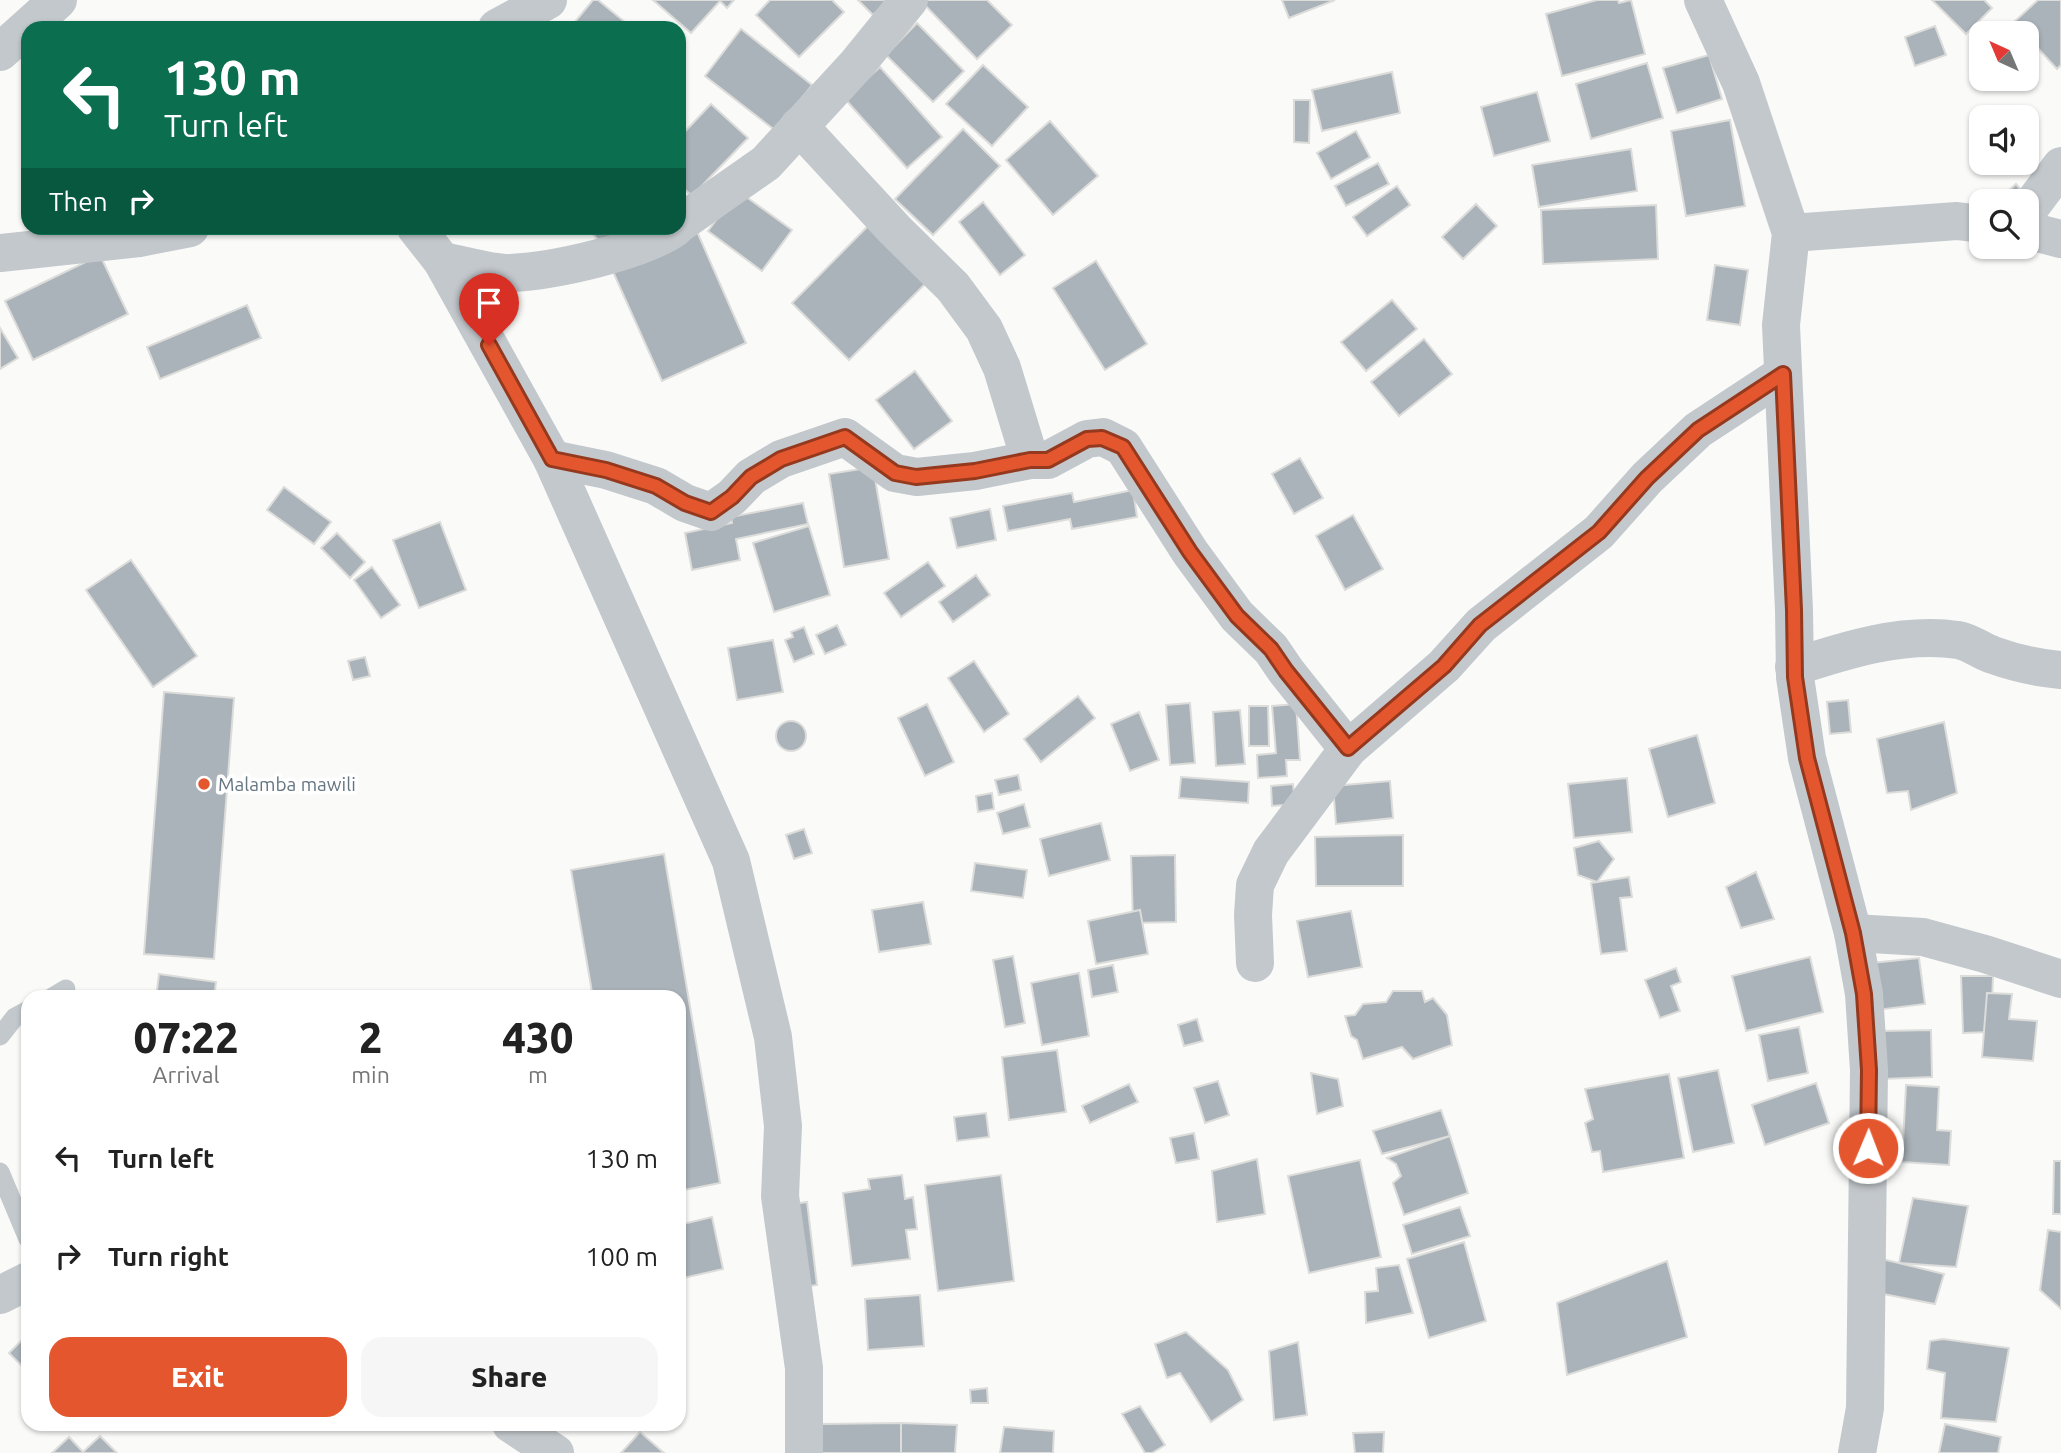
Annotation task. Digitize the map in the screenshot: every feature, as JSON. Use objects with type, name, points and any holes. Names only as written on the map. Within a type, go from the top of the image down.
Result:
[{"type":"street","points":[[35,21],[58,0]]},
{"type":"street","points":[[510,21],[548,0]]},
{"type":"street","points":[[686,219],[766,163],[858,64],[909,0]]},
{"type":"street","points":[[1703,0],[1741,83],[1791,233],[1781,325],[1794,610],[1794,667],[1807,758],[1853,933],[1864,994],[1869,1070],[1865,1408],[1857,1453]]},
{"type":"street","points":[[0,52],[21,33]]},
{"type":"street","points":[[799,126],[895,230],[953,287],[984,329],[1002,368],[1030,460]]},
{"type":"street","points":[[2039,196],[2061,166]]},
{"type":"street","points":[[1791,233],[1969,222]]},
{"type":"street","points":[[2039,233],[2061,239]]},
{"type":"street","points":[[0,253],[154,235]]},
{"type":"street","points":[[422,235],[442,261],[552,459],[731,861],[773,1037],[783,1126],[780,1196],[804,1368],[804,1453]]},
{"type":"street","points":[[442,261],[509,273],[589,260],[664,235]]},
{"type":"street","points":[[1255,962],[1252,915],[1255,885],[1271,852],[1348,748],[1444,666],[1480,625],[1599,532],[1647,478],[1698,430],[1783,374]]},
{"type":"street","points":[[552,459],[606,470],[656,486],[685,503],[711,512],[732,497],[751,477],[781,459],[845,437],[895,473],[916,477],[975,471],[1030,460],[1048,460],[1087,439],[1102,438],[1123,447],[1190,552],[1237,616],[1271,649],[1348,748]]},
{"type":"street","points":[[1794,667],[1857,647],[1924,639],[1961,640],[1993,655],[2038,668],[2061,670]]},
{"type":"street","points":[[1853,933],[1923,937],[2061,979]]},
{"type":"street","points":[[0,1295],[21,1284]]},
{"type":"street","points":[[522,1431],[555,1453]]},
{"type":"lane","points":[[0,1036],[15,1017],[21,1014]]},
{"type":"lane","points":[[0,1172],[21,1222]]},
{"type":"building","points":[[593,0],[598,0],[624,21],[576,21]]},
{"type":"building","points":[[653,0],[734,0],[727,8],[720,1],[691,33],[686,29],[686,21],[677,21]]},
{"type":"building","points":[[770,0],[832,0],[844,12],[799,57],[756,15]]},
{"type":"building","points":[[858,0],[889,0],[873,15]]},
{"type":"building","points":[[920,0],[987,0],[1012,25],[977,59]]},
{"type":"building","points":[[1282,0],[1335,0],[1289,18]]},
{"type":"building","points":[[1597,0],[1618,0],[1619,3],[1631,0],[1645,54],[1562,76],[1546,14]]},
{"type":"building","points":[[1932,0],[1984,0],[1992,8],[1979,21],[1969,21],[1969,31],[1966,34]]},
{"type":"building","points":[[2038,0],[2061,0],[2061,65],[2057,69],[2039,49],[2039,21],[2015,21]]},
{"type":"building","points":[[917,23],[964,71],[933,102],[886,55]]},
{"type":"building","points":[[1935,26],[1946,55],[1915,66],[1905,37]]},
{"type":"building","points":[[741,29],[812,85],[776,131],[705,76]]},
{"type":"building","points":[[1709,55],[1722,99],[1677,113],[1663,68]]},
{"type":"building","points":[[1647,63],[1663,118],[1591,139],[1576,84]]},
{"type":"building","points":[[983,65],[1028,107],[992,146],[946,104]]},
{"type":"building","points":[[880,67],[942,137],[907,168],[845,99]]},
{"type":"building","points":[[1392,72],[1400,113],[1322,131],[1312,90]]},
{"type":"building","points":[[1537,92],[1550,141],[1494,156],[1481,107]]},
{"type":"building","points":[[1294,100],[1310,100],[1309,143],[1294,142]]},
{"type":"building","points":[[711,104],[748,138],[692,196],[686,190],[686,131]]},
{"type":"building","points":[[1730,120],[1745,206],[1686,216],[1671,131]]},
{"type":"building","points":[[1050,121],[1098,176],[1053,215],[1006,160]]},
{"type":"building","points":[[963,129],[1000,166],[933,235],[895,199]]},
{"type":"building","points":[[1356,131],[1370,157],[1331,179],[1317,153]]},
{"type":"building","points":[[1631,149],[1637,191],[1539,207],[1532,165]]},
{"type":"building","points":[[1378,163],[1389,184],[1346,206],[1335,186]]},
{"type":"building","points":[[1397,186],[1410,205],[1367,236],[1353,217]]},
{"type":"building","points":[[738,191],[792,230],[762,271],[708,231]]},
{"type":"building","points":[[983,202],[1025,255],[1000,275],[959,222]]},
{"type":"building","points":[[1476,204],[1497,226],[1463,259],[1442,237]]},
{"type":"building","points":[[1656,205],[1658,259],[1543,264],[1541,210]]},
{"type":"building","points":[[869,225],[927,282],[849,360],[792,303]]},
{"type":"building","points":[[695,227],[746,343],[662,381],[610,265],[677,235],[686,235],[686,231]]},
{"type":"building","points":[[594,235],[616,235],[602,245]]},
{"type":"building","points":[[100,255],[128,314],[33,360],[5,301]]},
{"type":"building","points":[[1096,261],[1147,344],[1105,370],[1053,288]]},
{"type":"building","points":[[1715,265],[1748,270],[1740,325],[1707,320]]},
{"type":"building","points":[[1392,300],[1417,329],[1366,371],[1341,342]]},
{"type":"building","points":[[247,305],[261,338],[160,379],[147,347]]},
{"type":"building","points":[[0,328],[18,358],[0,369]]},
{"type":"building","points":[[1424,339],[1452,374],[1399,416],[1371,382]]},
{"type":"building","points":[[915,371],[952,421],[914,449],[876,400]]},
{"type":"building","points":[[1300,458],[1323,498],[1294,514],[1272,474]]},
{"type":"building","points":[[873,467],[889,559],[844,567],[829,474]]},
{"type":"building","points":[[284,487],[331,522],[314,544],[267,510]]},
{"type":"building","points":[[1133,490],[1137,517],[1072,529],[1070,519],[1008,531],[1003,506],[1072,493],[1074,502]]},
{"type":"building","points":[[803,503],[808,524],[736,539],[740,560],[692,570],[685,533],[732,523],[731,517]]},
{"type":"building","points":[[990,509],[996,540],[957,548],[950,518]]},
{"type":"building","points":[[1353,515],[1383,569],[1345,590],[1316,536]]},
{"type":"building","points":[[440,522],[466,590],[419,608],[393,540]]},
{"type":"building","points":[[809,526],[830,595],[774,612],[753,543]]},
{"type":"building","points":[[337,533],[365,562],[350,578],[321,548]]},
{"type":"building","points":[[131,560],[197,656],[153,687],[86,590]]},
{"type":"building","points":[[928,562],[945,586],[901,617],[884,593]]},
{"type":"building","points":[[372,567],[400,605],[381,618],[354,580]]},
{"type":"building","points":[[976,575],[990,595],[953,622],[939,602]]},
{"type":"building","points":[[837,625],[846,645],[825,654],[816,635]]},
{"type":"building","points":[[804,627],[814,654],[794,662],[785,640],[793,637],[791,632]]},
{"type":"building","points":[[773,640],[783,692],[737,700],[728,648]]},
{"type":"building","points":[[365,657],[370,676],[353,680],[348,661]]},
{"type":"building","points":[[974,661],[1009,714],[984,732],[948,678]]},
{"type":"building","points":[[164,692],[234,698],[214,959],[144,954]]},
{"type":"building","points":[[1078,696],[1095,718],[1041,762],[1024,739]]},
{"type":"building","points":[[1848,700],[1851,732],[1830,734],[1827,702]]},
{"type":"building","points":[[1190,703],[1195,763],[1170,765],[1166,705]]},
{"type":"building","points":[[927,704],[954,762],[925,776],[898,718]]},
{"type":"building","points":[[1296,704],[1300,760],[1286,760],[1287,776],[1258,778],[1257,755],[1276,753],[1272,706]]},
{"type":"building","points":[[1249,706],[1268,706],[1269,746],[1249,746]]},
{"type":"building","points":[[1240,710],[1245,764],[1216,766],[1213,712]]},
{"type":"building","points":[[1139,712],[1159,760],[1130,771],[1111,724]]},
{"type":"building","points":[[791,721],[802,725],[806,736],[802,747],[791,751],[780,747],[776,736],[780,725]]},
{"type":"building","points":[[1944,722],[1957,793],[1911,810],[1908,791],[1887,793],[1877,739]]},
{"type":"building","points":[[1697,735],[1715,803],[1668,817],[1649,749]]},
{"type":"building","points":[[1018,775],[1021,790],[999,795],[995,780]]},
{"type":"building","points":[[1181,777],[1249,782],[1248,803],[1179,798]]},
{"type":"building","points":[[1627,778],[1632,832],[1574,838],[1568,784]]},
{"type":"building","points":[[1390,781],[1393,818],[1336,824],[1333,786]]},
{"type":"building","points":[[1293,784],[1295,804],[1272,806],[1271,786]]},
{"type":"building","points":[[992,793],[994,809],[978,812],[976,796]]},
{"type":"building","points":[[1024,804],[1030,827],[1003,834],[997,813]]},
{"type":"building","points":[[1101,823],[1110,860],[1049,876],[1040,839]]},
{"type":"building","points":[[804,829],[812,853],[794,859],[786,835]]},
{"type":"building","points":[[1403,835],[1403,886],[1316,886],[1315,837]]},
{"type":"building","points":[[1599,841],[1614,859],[1597,882],[1578,875],[1574,848]]},
{"type":"building","points":[[664,854],[720,1183],[686,1190],[686,990],[592,990],[571,870]]},
{"type":"building","points":[[1175,855],[1176,922],[1133,923],[1131,856]]},
{"type":"building","points":[[975,863],[1027,870],[1023,898],[971,891]]},
{"type":"building","points":[[1756,872],[1774,919],[1741,928],[1726,887]]},
{"type":"building","points":[[1629,877],[1632,897],[1620,898],[1627,951],[1601,954],[1591,883]]},
{"type":"building","points":[[923,902],[931,944],[879,952],[872,910]]},
{"type":"building","points":[[1140,910],[1148,954],[1096,964],[1088,921]]},
{"type":"building","points":[[1351,911],[1362,967],[1308,977],[1297,921]]},
{"type":"building","points":[[1013,956],[1025,1023],[1005,1027],[993,960]]},
{"type":"building","points":[[1810,957],[1823,1012],[1746,1031],[1732,976]]},
{"type":"building","points":[[1919,958],[1925,1004],[1877,1010],[1872,963]]},
{"type":"building","points":[[1113,965],[1118,992],[1092,997],[1088,970]]},
{"type":"building","points":[[1676,968],[1681,982],[1671,986],[1680,1011],[1660,1018],[1645,980]]},
{"type":"building","points":[[1079,973],[1089,1036],[1042,1045],[1031,983]]},
{"type":"building","points":[[159,974],[216,982],[215,990],[157,990]]},
{"type":"building","points":[[1961,976],[1993,976],[1991,1032],[1963,1033]]},
{"type":"building","points":[[1393,991],[1422,991],[1425,1002],[1433,998],[1447,1015],[1452,1045],[1413,1059],[1402,1047],[1363,1059],[1357,1040],[1351,1036],[1345,1016],[1355,1015],[1363,1004],[1386,1002]]},
{"type":"building","points":[[1987,993],[2012,994],[2009,1019],[2037,1021],[2033,1061],[1982,1057]]},
{"type":"building","points":[[1197,1019],[1203,1041],[1184,1046],[1178,1025]]},
{"type":"building","points":[[1799,1027],[1808,1073],[1768,1081],[1759,1035]]},
{"type":"building","points":[[1931,1030],[1932,1077],[1883,1079],[1882,1031]]},
{"type":"building","points":[[1057,1050],[1066,1112],[1009,1120],[1002,1057]]},
{"type":"building","points":[[1718,1070],[1734,1143],[1693,1152],[1678,1078]]},
{"type":"building","points":[[1311,1073],[1338,1079],[1343,1106],[1317,1114]]},
{"type":"building","points":[[1669,1074],[1684,1158],[1603,1172],[1600,1151],[1592,1152],[1585,1123],[1593,1119],[1585,1089]]},
{"type":"building","points":[[1218,1081],[1229,1115],[1205,1123],[1194,1088]]},
{"type":"building","points":[[1816,1083],[1829,1123],[1765,1145],[1752,1105]]},
{"type":"building","points":[[1129,1084],[1138,1102],[1090,1123],[1082,1106]]},
{"type":"building","points":[[1906,1085],[1939,1087],[1937,1130],[1951,1131],[1949,1165],[1902,1162]]},
{"type":"building","points":[[1441,1110],[1450,1136],[1382,1154],[1373,1131]]},
{"type":"building","points":[[986,1113],[989,1137],[957,1141],[954,1117]]},
{"type":"building","points":[[1194,1133],[1199,1159],[1176,1163],[1170,1138]]},
{"type":"building","points":[[1450,1136],[1468,1193],[1404,1215],[1393,1183],[1401,1176],[1396,1164],[1387,1158]]},
{"type":"building","points":[[1257,1159],[1265,1214],[1217,1222],[1212,1171]]},
{"type":"building","points":[[1360,1160],[1381,1257],[1309,1273],[1288,1176]]},
{"type":"building","points":[[2054,1161],[2061,1161],[2061,1214],[2053,1214]]},
{"type":"building","points":[[902,1175],[905,1199],[913,1197],[917,1229],[906,1230],[910,1259],[852,1266],[843,1193],[870,1189],[868,1179]]},
{"type":"building","points":[[1001,1175],[1014,1281],[938,1291],[925,1185]]},
{"type":"building","points":[[1913,1198],[1968,1206],[1956,1267],[1899,1263]]},
{"type":"building","points":[[807,1202],[817,1285],[784,1290],[774,1207]]},
{"type":"building","points":[[1460,1207],[1470,1236],[1412,1254],[1403,1225]]},
{"type":"building","points":[[712,1217],[723,1269],[686,1277],[686,1223]]},
{"type":"building","points":[[2048,1230],[2061,1232],[2061,1309],[2040,1290]]},
{"type":"building","points":[[1464,1242],[1486,1321],[1429,1338],[1407,1259]]},
{"type":"building","points":[[1878,1258],[1944,1274],[1935,1304],[1878,1293]]},
{"type":"building","points":[[1667,1261],[1687,1337],[1567,1375],[1557,1303]]},
{"type":"building","points":[[1399,1265],[1413,1313],[1366,1323],[1365,1292],[1378,1291],[1376,1268]]},
{"type":"building","points":[[920,1295],[924,1346],[868,1350],[865,1299]]},
{"type":"building","points":[[1186,1332],[1228,1370],[1243,1400],[1211,1422],[1180,1373],[1167,1378],[1155,1344]]},
{"type":"building","points":[[1943,1339],[2009,1348],[1996,1422],[1941,1418],[1945,1373],[1927,1369],[1930,1341]]},
{"type":"building","points":[[21,1341],[21,1365],[9,1353]]},
{"type":"building","points":[[1298,1342],[1307,1415],[1274,1420],[1269,1351]]},
{"type":"building","points":[[987,1388],[988,1403],[971,1403],[970,1390]]},
{"type":"building","points":[[1140,1406],[1165,1445],[1152,1453],[1145,1453],[1122,1414]]},
{"type":"building","points":[[901,1423],[901,1453],[819,1453],[819,1424]]},
{"type":"building","points":[[901,1423],[957,1425],[955,1453],[901,1453]]},
{"type":"building","points":[[1945,1424],[2001,1437],[1998,1453],[1939,1453]]},
{"type":"building","points":[[1004,1427],[1054,1431],[1053,1453],[1000,1453]]},
{"type":"building","points":[[640,1432],[664,1453],[621,1453]]},
{"type":"building","points":[[1384,1432],[1383,1453],[1355,1453],[1353,1433]]},
{"type":"building","points":[[100,1436],[117,1453],[52,1453],[69,1437],[83,1452]]},
{"type":"place","name":"Malamba mawili","points":[[204,784]]},
{"type":"route","points":[[489,345],[552,459],[606,470],[656,486],[685,503],[711,512],[732,497],[751,477],[781,459],[845,437],[895,473],[916,477],[975,471],[1030,460],[1048,460],[1087,439],[1102,438],[1123,447],[1190,552],[1237,616],[1271,649],[1348,748],[1444,666],[1480,625],[1559,566],[1599,532],[1647,478],[1698,430],[1783,374],[1795,677],[1807,758],[1853,933],[1864,994],[1869,1070],[1868,1148]]}]
